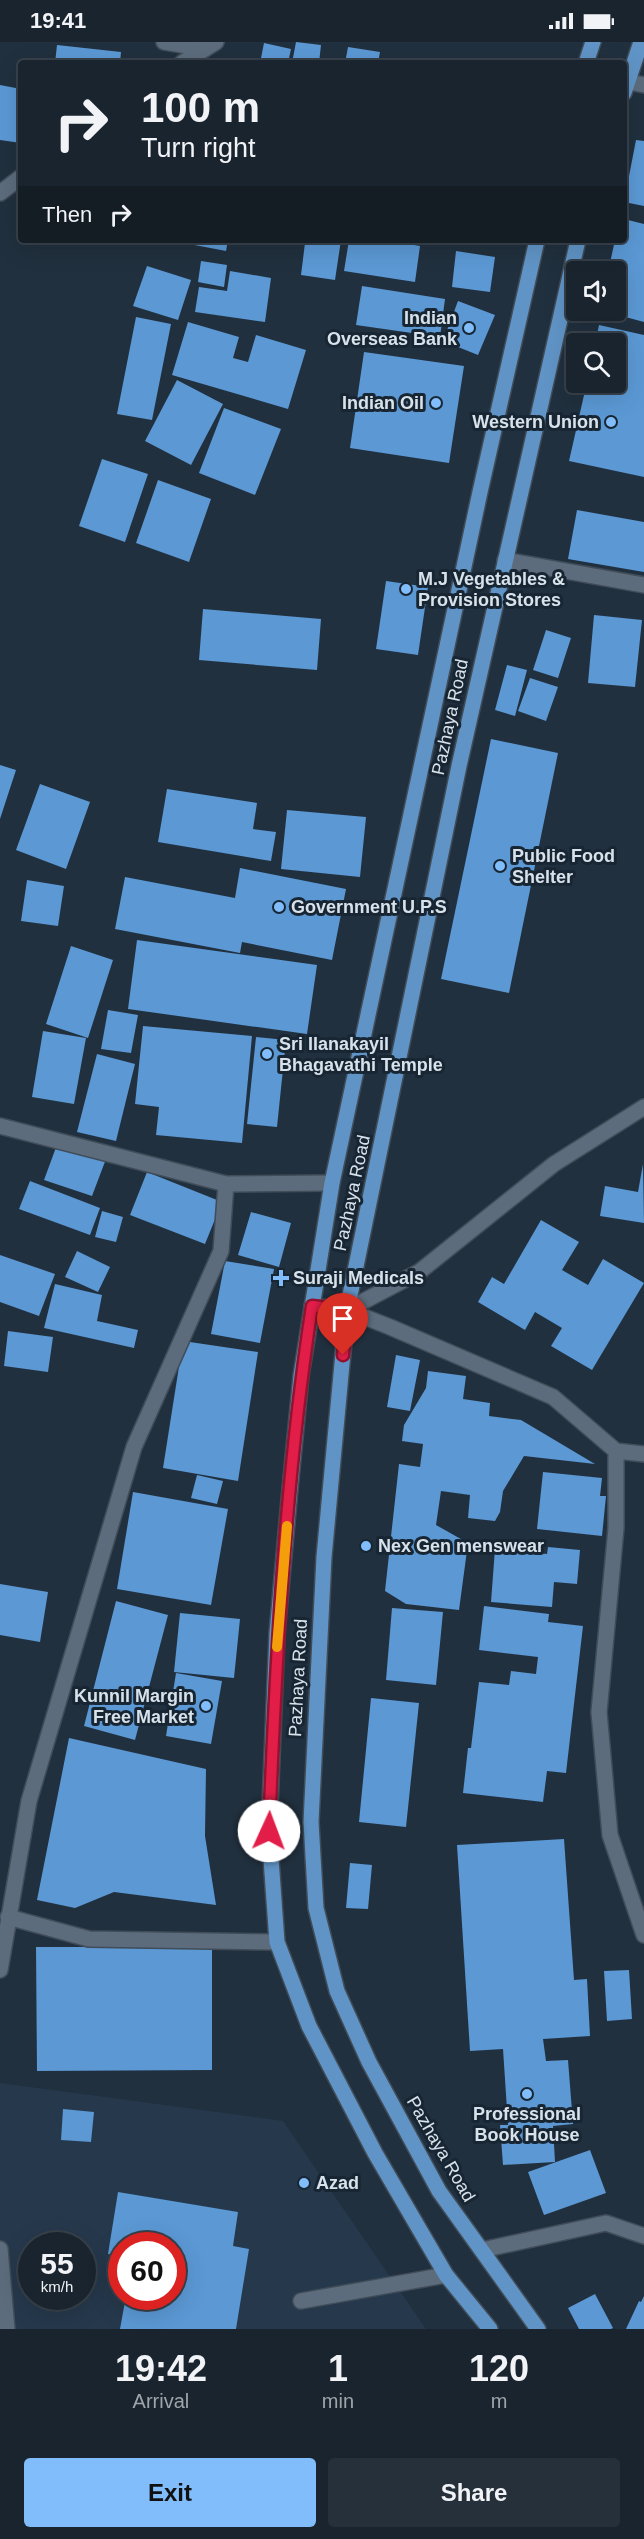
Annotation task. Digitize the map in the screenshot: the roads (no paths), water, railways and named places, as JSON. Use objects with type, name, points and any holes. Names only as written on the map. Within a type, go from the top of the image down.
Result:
[{"type":"main road","points":[[587,60],[593,42]]},
{"type":"main road","points":[[627,84],[641,42]]},
{"type":"main road","points":[[490,2329],[446,2275],[375,2153],[309,2026],[277,1942],[269,1831],[277,1633],[301,1376],[332,1183],[480,492],[536,243]]},
{"type":"main road","name":"Pazhaya Road","points":[[538,2329],[439,2191],[369,2062],[337,1991],[316,1908],[311,1822],[324,1557],[347,1310],[459,766],[577,243]]},
{"type":"street","points":[[164,42],[210,46]]},
{"type":"street","points":[[187,60],[210,46]]},
{"type":"street","points":[[627,87],[644,85]]},
{"type":"street","points":[[0,193],[18,179]]},
{"type":"street","points":[[505,560],[644,585]]},
{"type":"street","points":[[347,1310],[419,1272],[554,1164],[644,1107]]},
{"type":"street","points":[[0,1126],[226,1184],[332,1183]]},
{"type":"street","points":[[0,1970],[29,1801],[134,1447],[221,1251],[226,1184]]},
{"type":"street","points":[[312,1306],[347,1310],[390,1326],[553,1397],[616,1451],[644,1454]]},
{"type":"street","points":[[616,1451],[616,1528],[599,1712],[610,1835],[644,1935]]},
{"type":"street","points":[[8,1917],[89,1939],[277,1942]]},
{"type":"street","points":[[482,2250],[606,2223],[644,2236]]},
{"type":"street","points":[[0,2249],[8,2329]]},
{"type":"street","points":[[301,2301],[446,2275]]},
{"type":"place","name":"Indian Overseas Bank","points":[[469,328]]},
{"type":"place","name":"Indian Oil","points":[[436,403]]},
{"type":"place","name":"Western Union","points":[[611,422]]},
{"type":"place","name":"M.J Vegetables & Provision Stores","points":[[406,589]]},
{"type":"place","name":"Public Food Shelter","points":[[500,866]]},
{"type":"place","name":"Government U.P.S","points":[[279,907]]},
{"type":"place","name":"Sri Ilanakayil Bhagavathi Temple","points":[[267,1054]]},
{"type":"place","name":"Suraji Medicals","points":[[281,1278]]},
{"type":"place","name":"Nex Gen menswear","points":[[366,1546]]},
{"type":"place","name":"Kunnil Margin Free Market","points":[[206,1706]]},
{"type":"place","name":"Professional Book House","points":[[527,2094]]},
{"type":"place","name":"Azad","points":[[304,2183]]}]
